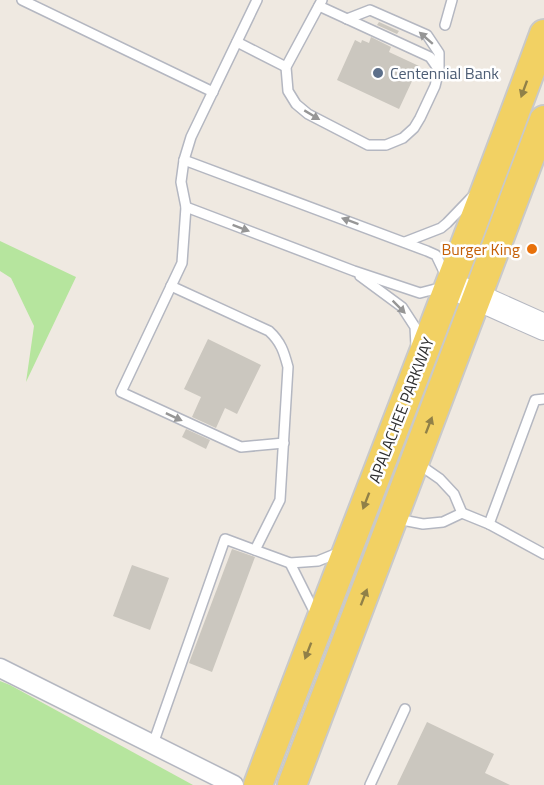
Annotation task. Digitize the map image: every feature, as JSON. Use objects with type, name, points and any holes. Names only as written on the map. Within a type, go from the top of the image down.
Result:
[{"type":"main road","name":"APALACHEE PARKWAY","points":[[258,785],[492,177],[544,34]]},
{"type":"main road","name":"APALACHEE PARKWAY","points":[[292,785],[477,297],[539,152],[544,120]]},
{"type":"main road","points":[[270,754],[275,785]]},
{"type":"street","points":[[450,285],[544,327]]},
{"type":"street","points":[[0,668],[234,785]]},
{"type":"lane","points":[[22,0],[213,92]]},
{"type":"lane","points":[[257,0],[191,137],[184,160],[181,182],[186,207],[182,262],[121,392],[241,447],[284,442]]},
{"type":"lane","points":[[445,25],[452,0]]},
{"type":"lane","points":[[347,19],[370,10],[427,35],[439,53],[439,70],[435,86],[414,128],[403,138],[386,145],[368,145],[308,114],[296,104],[288,91],[286,67],[320,3],[347,19],[430,57],[439,70]]},
{"type":"lane","points":[[237,42],[286,67]]},
{"type":"lane","points":[[184,160],[436,255],[450,285],[420,293],[354,271],[186,207]]},
{"type":"lane","points":[[405,242],[425,235],[447,223],[492,177]]},
{"type":"lane","points":[[354,271],[402,307],[415,327],[417,369]]},
{"type":"lane","points":[[171,286],[268,331],[277,339],[284,351],[288,367],[280,500],[255,550]]},
{"type":"lane","points":[[489,524],[535,400],[544,399]]},
{"type":"lane","points":[[415,461],[440,479],[454,494],[462,513],[489,524],[544,554]]},
{"type":"lane","points":[[393,519],[423,524],[443,522],[462,513]]},
{"type":"lane","points":[[153,744],[225,539],[290,563],[318,561],[347,549]]},
{"type":"lane","points":[[290,563],[320,622]]},
{"type":"lane","points":[[370,785],[405,709]]},
{"type":"green space","points":[[0,241],[76,277],[26,382],[34,326],[11,278],[0,271]]},
{"type":"green space","points":[[0,681],[10,685],[193,785],[0,785]]},
{"type":"building","points":[[379,22],[399,31],[397,34],[377,25]]},
{"type":"building","name":"Centennial Bank","points":[[371,37],[391,47],[389,52],[419,66],[399,109],[337,80],[355,40],[369,43]]},
{"type":"building","points":[[208,339],[261,365],[237,414],[225,408],[216,428],[192,417],[201,397],[184,389]]},
{"type":"building","points":[[186,429],[210,440],[206,449],[182,437]]},
{"type":"building","points":[[232,549],[255,557],[212,672],[189,663]]},
{"type":"building","points":[[132,565],[169,578],[150,630],[113,616]]},
{"type":"building","points":[[427,722],[494,754],[485,773],[510,785],[397,785]]},
{"type":"place","name":"Centennial Bank","points":[[378,73]]},
{"type":"place","name":"Burger King","points":[[532,249]]}]
